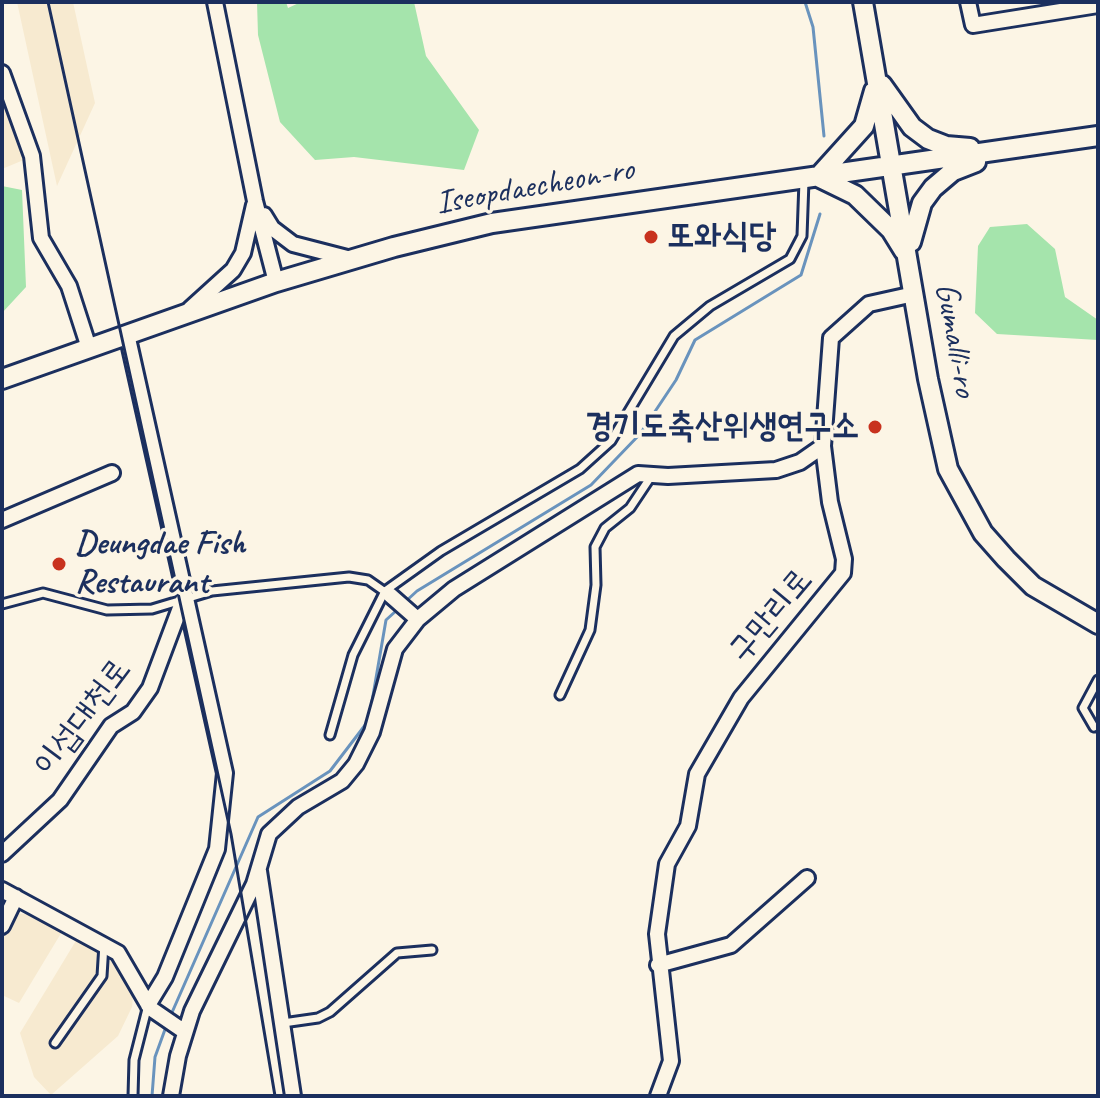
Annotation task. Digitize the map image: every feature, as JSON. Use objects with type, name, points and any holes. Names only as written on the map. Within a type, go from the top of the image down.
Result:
[{"type":"street","points":[[215,2],[255,201],[276,282]]},
{"type":"street","name":"Gumalli-ro","points":[[863,2],[938,430],[948,469],[963,502],[983,533],[1020,574],[1060,604],[1098,624]]},
{"type":"street","points":[[968,2],[973,25],[1040,8],[1098,5]]},
{"type":"street","points":[[2,73],[32,156],[41,238],[69,286],[89,348]]},
{"type":"street","points":[[876,76],[897,109],[928,139],[946,146],[1004,150]]},
{"type":"street","points":[[811,178],[864,126],[872,107],[876,76]]},
{"type":"street","name":"Iseopdaecheon-ro","points":[[2,379],[276,282],[351,259],[492,223],[1098,136]]},
{"type":"street","points":[[909,259],[912,226],[933,188],[953,171],[1004,150]]},
{"type":"street","points":[[811,178],[837,184],[872,210],[891,230],[909,259]]},
{"type":"street","points":[[255,201],[272,228],[293,244],[351,259]]},
{"type":"street","points":[[185,313],[238,262],[255,201]]},
{"type":"street","name":"구만리로","points":[[658,1096],[671,1061],[667,1008],[656,944],[667,864],[688,826],[701,764],[741,698],[843,573],[823,446],[831,338],[869,304],[914,294]]},
{"type":"street","points":[[127,334],[225,773],[217,849],[150,1008]]},
{"type":"street","points":[[171,1096],[185,1032],[254,884],[269,834],[282,819],[342,781],[356,764],[372,732],[395,649],[418,619],[454,589],[633,477],[776,470],[800,462],[823,446]]},
{"type":"street","points":[[2,520],[112,473]]},
{"type":"street","points":[[387,593],[415,617]]},
{"type":"street","name":"이섭대천로","points":[[2,854],[60,800],[111,726],[133,712],[150,688],[184,599]]},
{"type":"street","points":[[258,865],[293,1096]]},
{"type":"street","points":[[658,965],[731,945],[807,878]]},
{"type":"street","points":[[2,926],[9,893],[104,944],[123,958],[150,1008],[185,1032]]},
{"type":"lane","points":[[330,735],[353,655],[387,593],[441,551],[580,469],[611,441],[674,336],[710,306],[790,259],[802,236],[811,178]]},
{"type":"lane","points":[[560,695],[590,630],[596,585],[595,547],[605,528],[637,500],[652,475]]},
{"type":"lane","points":[[2,604],[43,593],[107,610],[152,609],[212,591],[349,577],[368,580],[387,593]]},
{"type":"lane","points":[[1094,727],[1085,717],[1083,708],[1098,680]]},
{"type":"lane","points":[[55,1043],[102,976],[104,944]]},
{"type":"lane","points":[[282,1023],[324,1016],[397,953],[432,950]]},
{"type":"lane","points":[[133,1096],[134,1060],[150,1008]]},
{"type":"shaded area","points":[[17,2],[73,2],[95,103],[57,186]]},
{"type":"shaded area","points":[[2,86],[27,143],[26,159],[2,169]]},
{"type":"shaded area","points":[[12,913],[38,915],[63,930],[19,1003],[2,995],[4,933]]},
{"type":"shaded area","points":[[77,939],[116,965],[133,996],[132,1007],[118,1036],[51,1095],[34,1077],[20,1033]]},
{"type":"green space","points":[[257,2],[286,2],[288,8],[301,2],[414,2],[426,56],[479,130],[464,170],[354,157],[315,160],[280,122],[258,35]]},
{"type":"green space","points":[[2,186],[22,190],[26,287],[2,313]]},
{"type":"green space","points":[[1027,224],[1055,249],[1065,297],[1098,320],[1098,340],[997,334],[975,313],[978,246],[990,227]]},
{"type":"waterway","points":[[805,2],[813,27],[824,136]]},
{"type":"waterway","points":[[405,602],[417,591],[591,485],[640,434],[676,380],[695,340],[801,275],[820,214]]},
{"type":"waterway","points":[[370,713],[386,620],[397,610]]},
{"type":"waterway","points":[[170,1017],[258,817],[330,771],[369,720]]},
{"type":"waterway","points":[[152,1096],[155,1057],[167,1024]]},
{"type":"railway","points":[[48,2],[231,834],[275,1096]]},
{"type":"place","name":"또와식당","points":[[651,237]]},
{"type":"place","name":"경기도축산위생연구소","points":[[875,427]]},
{"type":"place","name":"Deungdae Fish Restaurant","points":[[59,564]]}]
